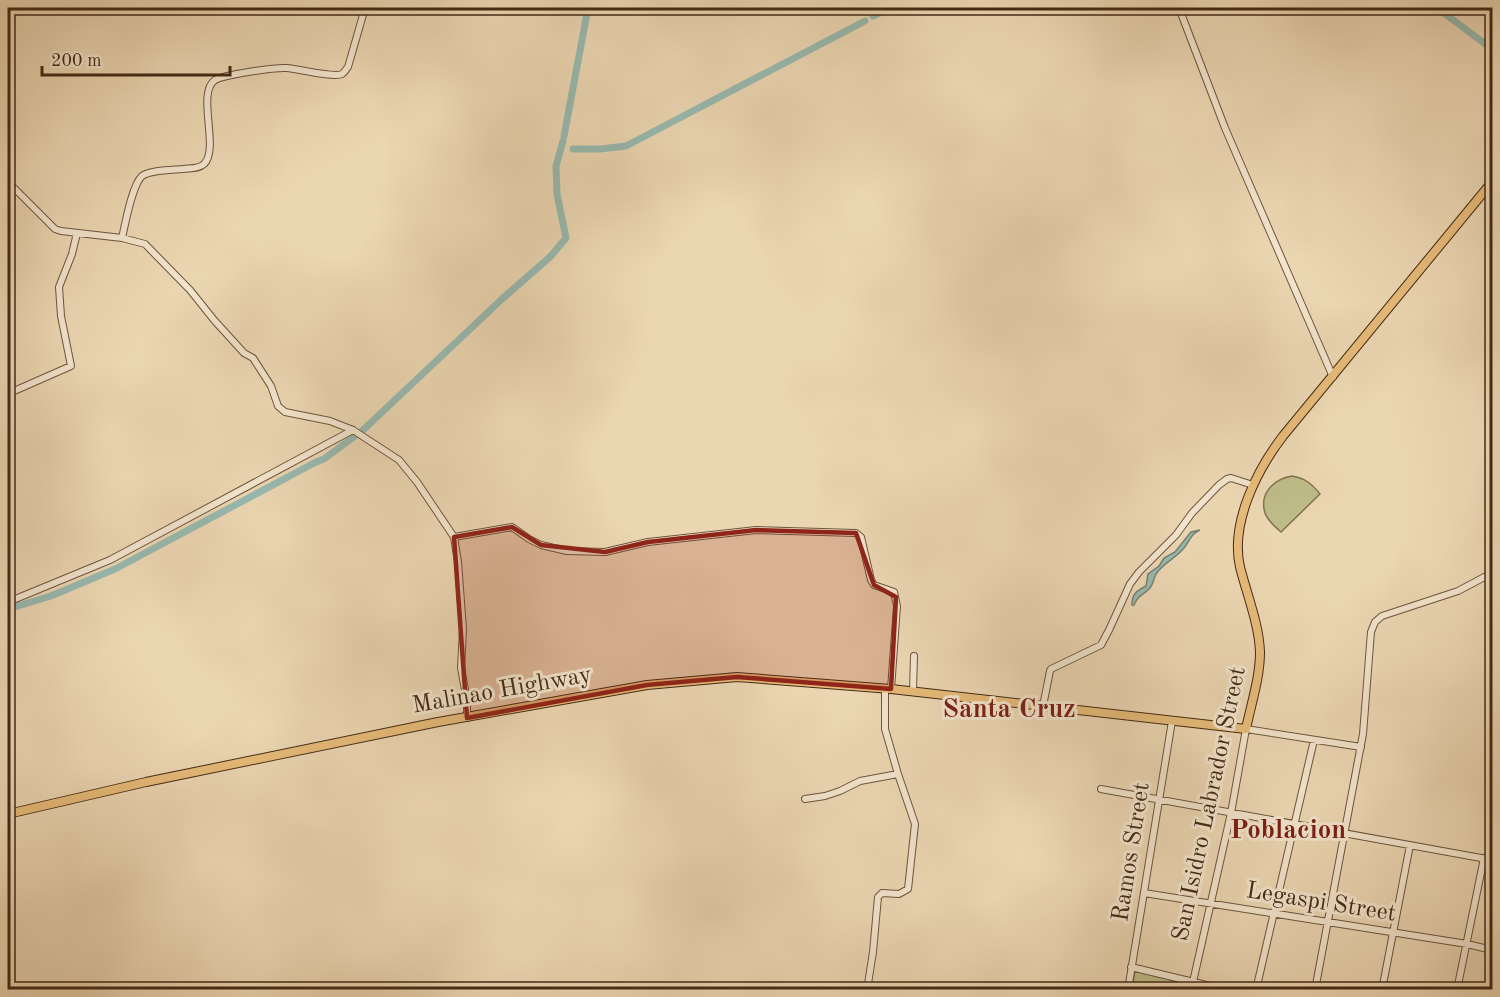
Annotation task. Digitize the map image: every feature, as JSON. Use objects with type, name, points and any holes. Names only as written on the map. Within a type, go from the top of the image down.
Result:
[{"type":"main road","name":"San Isidro Labrador Street","points":[[1246,729],[1260,651],[1258,634],[1239,565],[1238,536],[1253,485],[1272,450],[1492,182]]},
{"type":"main road","name":"Malinao Highway","points":[[8,814],[146,782],[438,722],[647,685],[737,677],[888,688],[1246,729]]},
{"type":"street","points":[[122,238],[127,214],[142,177],[154,172],[198,168],[206,163],[210,154],[208,91],[216,79],[285,68],[333,75],[342,74],[348,67],[366,8]]},
{"type":"street","points":[[1179,8],[1226,128],[1333,377]]},
{"type":"street","points":[[8,182],[50,225],[62,231],[122,238],[145,244],[190,290],[244,353],[253,358],[271,386],[278,406],[285,412],[330,421],[353,430],[399,460],[417,482],[454,537],[463,629],[461,668],[467,701],[467,718]]},
{"type":"street","points":[[8,393],[71,366],[61,316],[59,287],[78,233]]},
{"type":"street","points":[[8,602],[110,560],[353,430]]},
{"type":"street","points":[[1043,706],[1051,669],[1101,645],[1138,572],[1176,535],[1201,503],[1227,479],[1231,478],[1253,485]]},
{"type":"street","points":[[454,537],[512,527],[541,545],[567,551],[605,552],[648,542],[756,530],[856,533],[861,537],[871,580],[874,585],[894,592],[896,597],[885,729],[915,824],[908,889],[899,894],[882,893],[878,897],[867,990]]},
{"type":"street","points":[[1315,990],[1361,747],[1371,632],[1375,622],[1382,616],[1397,610],[1458,591],[1492,573]]},
{"type":"street","points":[[913,691],[914,656]]},
{"type":"street","name":"Ramos Street","points":[[1128,990],[1172,721]]},
{"type":"street","points":[[1246,729],[1361,747]]},
{"type":"street","name":"San Isidro Labrador Street","points":[[1193,982],[1246,729]]},
{"type":"street","points":[[1256,990],[1314,740]]},
{"type":"street","points":[[805,800],[840,791],[860,781],[898,774]]},
{"type":"street","points":[[1101,789],[1492,860]]},
{"type":"street","points":[[1382,990],[1410,845]]},
{"type":"street","points":[[1457,990],[1484,858]]},
{"type":"street","name":"Legaspi Street","points":[[1144,893],[1467,944],[1492,950]]},
{"type":"street","points":[[1131,967],[1227,990]]},
{"type":"highlighted area","points":[[512,527],[541,545],[605,552],[648,542],[756,530],[856,533],[874,585],[896,597],[891,689],[737,677],[647,685],[467,718],[454,537]]},
{"type":"shaded area","points":[[1292,476],[1308,482],[1320,494],[1281,532],[1266,516],[1264,499],[1274,484]]},
{"type":"shaded area","points":[[1135,970],[1208,989],[1132,990]]},
{"type":"water","points":[[1200,530],[1193,535],[1181,552],[1159,570],[1150,588],[1132,605],[1135,593],[1146,586],[1148,574],[1159,566],[1164,558],[1175,552],[1191,532]]},
{"type":"waterway","points":[[564,136],[588,8]]},
{"type":"waterway","points":[[873,16],[890,8]]},
{"type":"waterway","points":[[1437,8],[1492,49]]},
{"type":"waterway","points":[[573,149],[626,146],[865,21]]},
{"type":"waterway","points":[[362,431],[551,256],[566,238],[557,194],[556,166],[563,141]]},
{"type":"waterway","points":[[8,609],[51,596],[115,569],[324,459],[355,436]]},
{"type":"district","name":"Santa Cruz","points":[[1009,709]]},
{"type":"district","name":"Poblacion","points":[[1288,830]]}]
